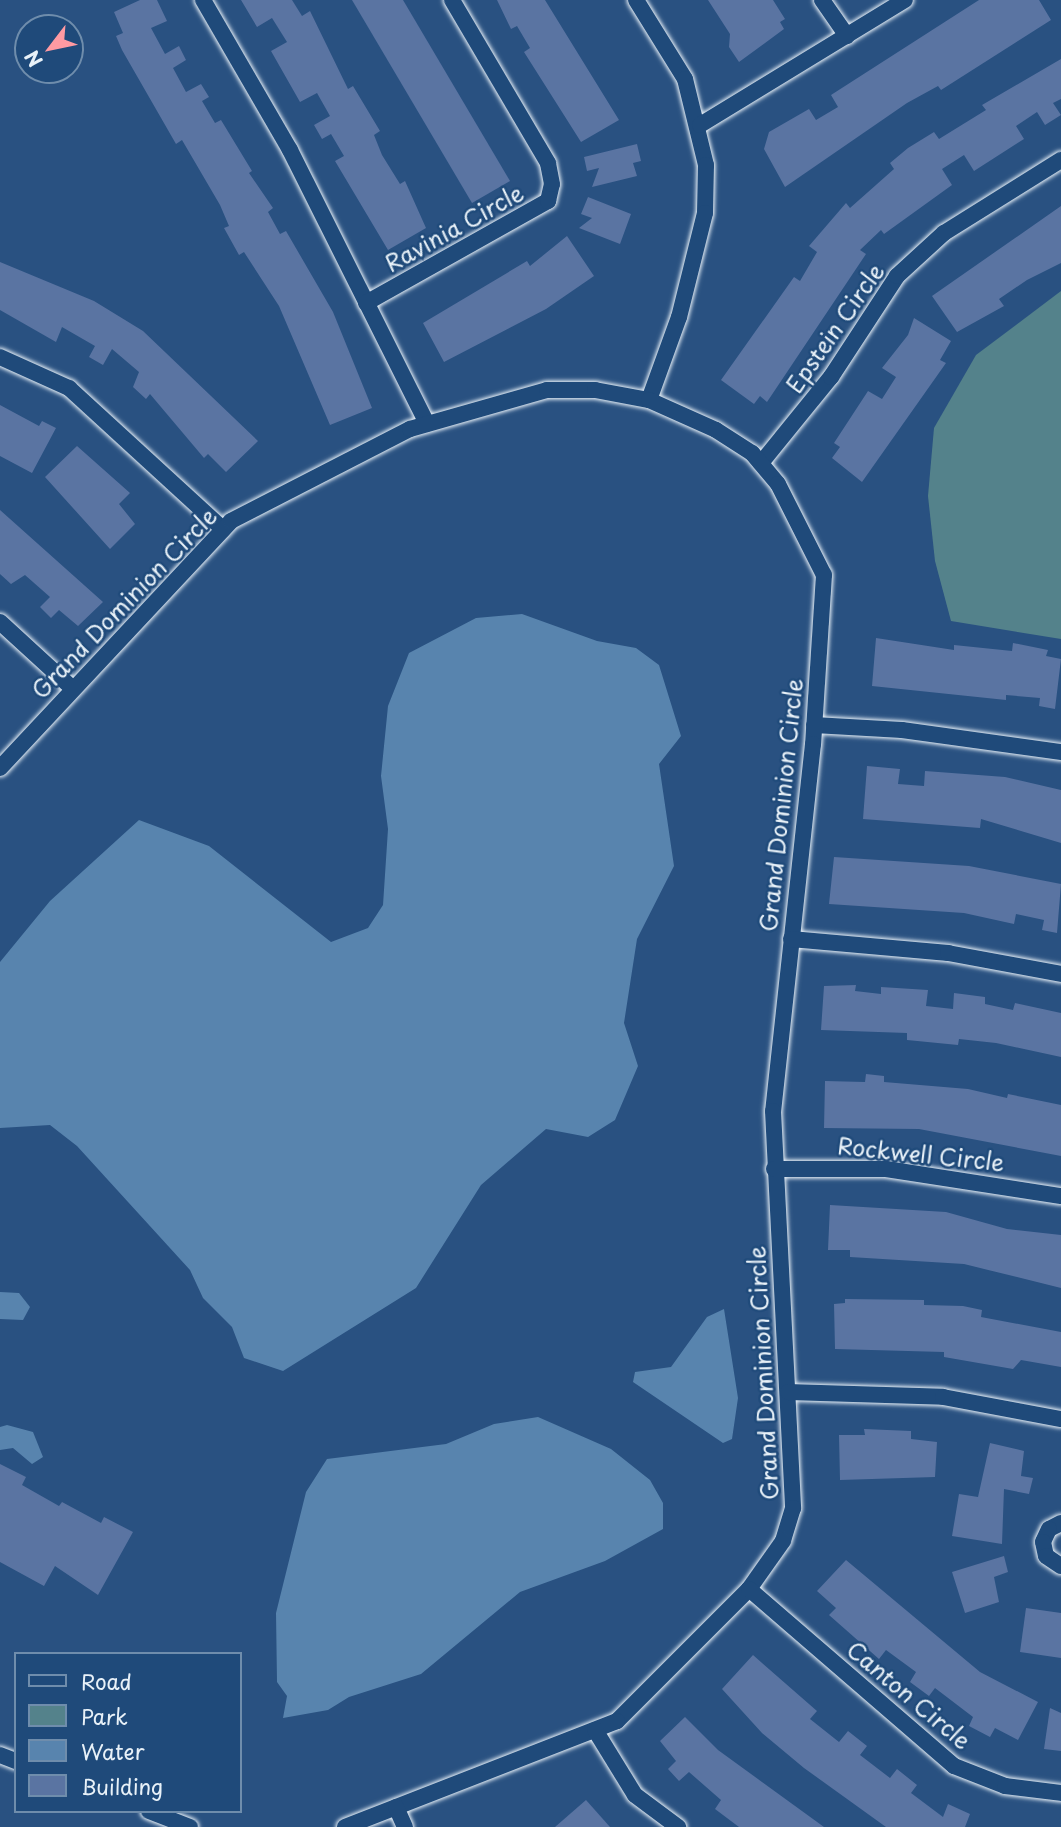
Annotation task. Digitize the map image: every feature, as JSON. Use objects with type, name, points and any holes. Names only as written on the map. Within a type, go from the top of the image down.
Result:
[{"type":"street","name":"Ravinia Circle","points":[[203,0],[290,149],[428,424]]},
{"type":"street","name":"Ravinia Circle","points":[[366,303],[548,201],[552,184],[548,163],[452,0]]},
{"type":"street","points":[[636,0],[685,79],[701,125],[705,213],[679,317],[649,400]]},
{"type":"street","points":[[822,0],[847,36]]},
{"type":"street","points":[[701,125],[905,0]]},
{"type":"street","name":"Epstein Circle","points":[[761,463],[831,377],[897,276],[944,233],[1061,160]]},
{"type":"street","points":[[0,357],[69,388],[223,529]]},
{"type":"street","name":"Grand Dominion Circle","points":[[0,768],[223,529],[428,424],[547,390],[595,390],[649,400],[716,430],[761,463],[778,484],[824,575],[814,725],[772,1111],[793,1508],[783,1541],[749,1589],[617,1721],[345,1827]]},
{"type":"street","points":[[0,622],[73,689]]},
{"type":"street","points":[[814,725],[902,730],[1061,752]]},
{"type":"street","points":[[790,940],[948,953],[1061,974]]},
{"type":"street","name":"Rockwell Circle","points":[[775,1169],[886,1168],[1061,1196]]},
{"type":"street","points":[[788,1392],[943,1397],[1061,1419]]},
{"type":"street","points":[[1061,1523],[1049,1529],[1043,1542],[1046,1556],[1061,1566]]},
{"type":"street","name":"Canton Circle","points":[[749,1589],[954,1766],[1005,1786],[1061,1793]]},
{"type":"street","points":[[595,1730],[635,1795],[678,1827]]},
{"type":"street","points":[[396,1807],[405,1827]]},
{"type":"street","points":[[154,1813],[190,1827]]},
{"type":"green space","points":[[1061,291],[1061,639],[951,621],[935,561],[928,496],[934,428],[976,355]]},
{"type":"water","points":[[522,614],[597,641],[636,648],[659,665],[681,736],[659,764],[674,866],[637,939],[624,1023],[638,1066],[615,1120],[588,1137],[546,1129],[481,1185],[416,1288],[283,1371],[244,1358],[232,1327],[203,1298],[190,1270],[77,1146],[50,1125],[0,1128],[0,962],[50,901],[139,820],[209,846],[331,942],[368,928],[383,905],[388,829],[381,776],[388,706],[409,653],[476,618]]},
{"type":"water","points":[[0,1292],[19,1293],[30,1307],[23,1320],[0,1319]]},
{"type":"water","points":[[724,1309],[738,1398],[732,1439],[723,1443],[633,1382],[635,1372],[671,1367],[707,1317]]},
{"type":"water","points":[[538,1417],[611,1449],[650,1480],[663,1503],[663,1529],[605,1561],[520,1592],[421,1674],[349,1697],[328,1710],[283,1718],[287,1696],[277,1682],[276,1613],[306,1492],[327,1459],[446,1444],[494,1424]]},
{"type":"water","points":[[7,1425],[33,1432],[43,1457],[32,1464],[13,1448],[0,1450],[0,1427]]},
{"type":"building","points":[[140,0],[157,0],[167,21],[151,28],[165,54],[179,46],[186,60],[173,68],[186,92],[201,84],[209,97],[202,101],[215,123],[221,120],[252,171],[249,173],[273,208],[268,212],[280,234],[286,231],[333,312],[372,408],[330,425],[279,306],[244,252],[239,255],[224,228],[229,226],[220,205],[182,140],[176,144],[122,50],[116,36],[123,33],[114,12]]},
{"type":"building","points":[[241,0],[292,0],[302,16],[310,11],[348,89],[353,86],[380,131],[374,135],[382,155],[400,184],[405,181],[426,228],[388,250],[335,161],[344,156],[331,134],[322,139],[314,125],[330,116],[317,93],[300,102],[271,51],[287,42],[272,18],[257,27]]},
{"type":"building","points":[[352,0],[403,0],[510,181],[472,203]]},
{"type":"building","points":[[497,0],[545,0],[619,120],[581,142],[524,52],[530,48],[517,26],[511,29]]},
{"type":"building","points":[[708,0],[773,0],[785,19],[780,22],[784,29],[739,62],[729,47],[730,34]]},
{"type":"building","points":[[979,0],[1039,0],[1051,20],[941,90],[938,86],[907,103],[785,187],[764,149],[769,132],[809,109],[816,120],[838,107],[831,95]]},
{"type":"building","points":[[1061,59],[1061,99],[1053,103],[1061,115],[1045,125],[1037,112],[1016,126],[1024,139],[974,171],[964,155],[942,169],[952,185],[884,234],[881,230],[860,250],[866,254],[767,402],[760,396],[754,404],[721,380],[794,277],[800,281],[817,252],[809,246],[846,203],[850,208],[894,169],[890,163],[908,148],[934,132],[939,139],[986,110],[982,105]]},
{"type":"building","points":[[637,144],[641,161],[633,163],[637,176],[592,187],[599,168],[587,171],[584,157]]},
{"type":"building","points":[[588,197],[631,214],[620,244],[579,228],[592,218],[581,214]]},
{"type":"building","points":[[1061,206],[1061,263],[1027,280],[999,299],[1004,306],[957,332],[932,296]]},
{"type":"building","points":[[567,236],[594,276],[546,309],[444,362],[423,323],[527,261],[530,266]]},
{"type":"building","points":[[0,262],[94,301],[143,331],[258,441],[226,472],[208,454],[204,458],[150,394],[146,399],[133,387],[139,372],[112,349],[103,365],[89,357],[95,346],[62,327],[56,342],[0,310]]},
{"type":"building","points":[[914,318],[951,341],[940,360],[946,363],[862,482],[832,458],[840,447],[834,443],[868,391],[882,399],[896,377],[882,368],[908,335]]},
{"type":"building","points":[[0,405],[39,426],[42,421],[56,428],[32,473],[0,456]]},
{"type":"building","points":[[77,446],[130,493],[119,504],[135,524],[110,549],[45,477]]},
{"type":"building","points":[[0,510],[103,602],[78,626],[59,610],[51,618],[40,607],[50,597],[25,575],[11,584],[0,574]]},
{"type":"building","points":[[876,638],[954,650],[954,645],[1012,651],[1013,643],[1048,650],[1046,656],[1061,659],[1055,709],[1039,706],[1040,698],[1006,695],[1006,700],[872,686]]},
{"type":"building","points":[[867,766],[900,769],[898,784],[924,786],[925,771],[1005,777],[1061,790],[1061,843],[981,819],[980,828],[863,819]]},
{"type":"building","points":[[834,857],[969,866],[1061,884],[1057,933],[1042,930],[1044,920],[1016,914],[1014,924],[964,913],[829,904]]},
{"type":"building","points":[[856,985],[855,991],[881,994],[881,987],[928,990],[926,1006],[953,1009],[954,993],[985,997],[985,1004],[1013,1010],[1015,1003],[1061,1013],[1061,1057],[996,1043],[959,1039],[958,1045],[907,1040],[907,1033],[821,1030],[824,986]]},
{"type":"building","points":[[866,1074],[884,1076],[884,1082],[968,1089],[1007,1098],[1008,1094],[1061,1105],[1061,1156],[919,1129],[824,1128],[825,1081],[865,1082]]},
{"type":"building","points":[[830,1205],[946,1212],[1007,1229],[1061,1235],[1061,1288],[964,1264],[850,1257],[850,1250],[828,1250]]},
{"type":"building","points":[[845,1299],[924,1300],[924,1305],[963,1306],[982,1310],[981,1317],[1061,1332],[1061,1367],[1021,1360],[1013,1369],[944,1357],[944,1352],[835,1349],[834,1304],[845,1303]]},
{"type":"building","points":[[864,1429],[911,1431],[911,1439],[937,1442],[935,1477],[840,1480],[839,1435],[865,1435]]},
{"type":"building","points":[[990,1443],[1024,1451],[1021,1476],[1033,1478],[1029,1494],[1004,1489],[1002,1544],[952,1536],[959,1494],[978,1497]]},
{"type":"building","points":[[0,1464],[26,1477],[22,1485],[59,1506],[62,1502],[101,1523],[104,1517],[133,1532],[98,1595],[55,1566],[44,1586],[0,1562]]},
{"type":"building","points":[[1004,1556],[1008,1572],[994,1577],[999,1602],[965,1613],[952,1572]]},
{"type":"building","points":[[846,1560],[980,1672],[1038,1702],[1018,1740],[995,1728],[990,1737],[969,1726],[973,1717],[935,1688],[929,1696],[910,1682],[916,1672],[886,1650],[879,1659],[829,1615],[836,1608],[817,1591]]},
{"type":"building","points":[[1026,1608],[1061,1613],[1061,1658],[1020,1652]]},
{"type":"building","points":[[753,1655],[817,1711],[810,1719],[839,1742],[848,1731],[867,1746],[860,1755],[890,1778],[897,1769],[917,1785],[911,1793],[943,1817],[948,1804],[970,1814],[965,1827],[886,1827],[804,1768],[762,1733],[722,1689]]},
{"type":"building","points":[[1050,1708],[1061,1713],[1061,1751],[1044,1749]]},
{"type":"building","points":[[685,1717],[718,1750],[824,1827],[739,1827],[715,1809],[721,1800],[689,1772],[679,1781],[668,1769],[676,1761],[660,1741]]},
{"type":"building","points":[[586,1800],[610,1827],[555,1827]]}]
